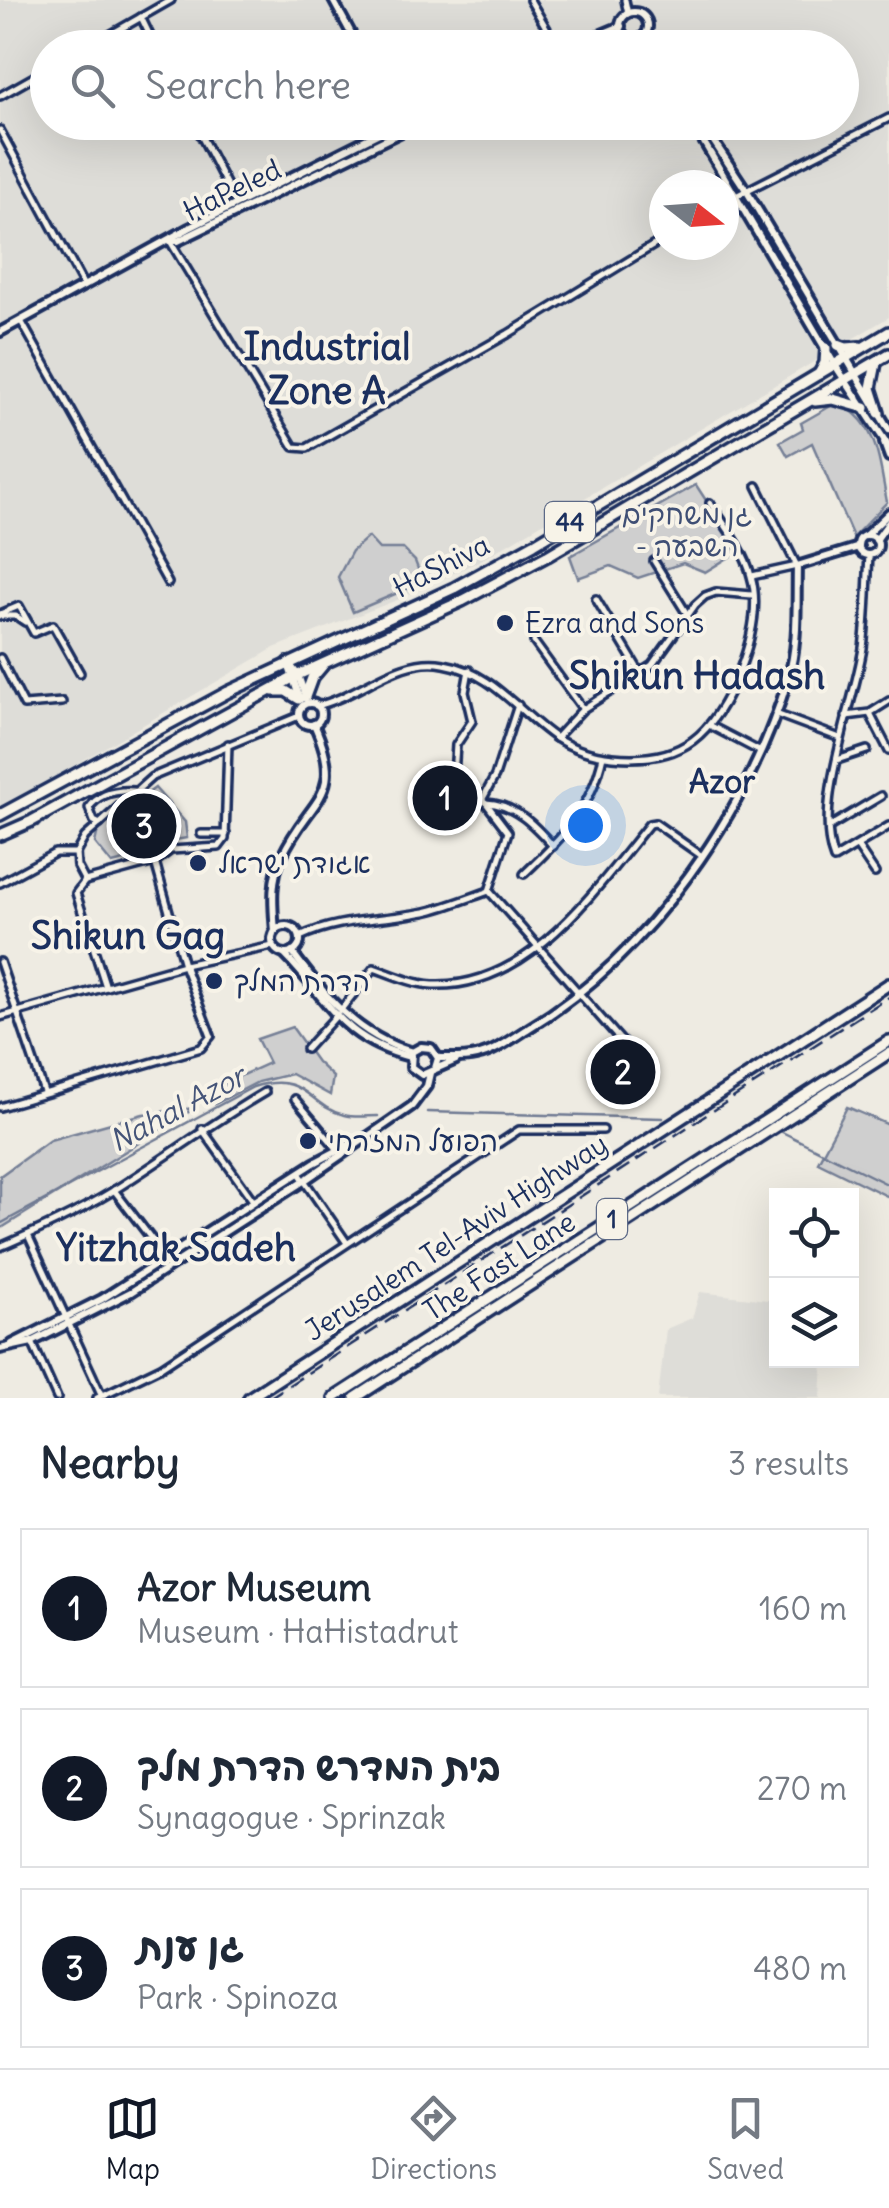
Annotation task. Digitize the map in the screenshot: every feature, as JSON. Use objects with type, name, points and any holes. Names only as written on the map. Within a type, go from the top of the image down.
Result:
[{"type":"highway","name":"HaShiva","points":[[0,815],[288,662],[454,588],[889,332]]},
{"type":"highway","points":[[838,345],[868,345]]},
{"type":"highway","points":[[818,376],[825,363],[826,348]]},
{"type":"highway","name":"HaShiva","points":[[0,835],[294,676],[462,601],[547,556],[889,354]]},
{"type":"highway","points":[[876,362],[871,388],[879,413]]},
{"type":"highway","points":[[803,405],[833,399],[865,408]]},
{"type":"highway","points":[[251,699],[281,690],[306,702],[314,674],[332,658]]},
{"type":"highway","name":"Jerusalem Tel-Aviv Highway","points":[[250,1398],[889,984]]},
{"type":"highway","name":"The Fast Lane","points":[[334,1398],[889,1041]]},
{"type":"highway","name":"1","points":[[355,1398],[889,1052]]},
{"type":"street","points":[[118,30],[172,0]]},
{"type":"street","points":[[333,0],[349,30]]},
{"type":"street","points":[[530,0],[548,30]]},
{"type":"street","points":[[622,30],[628,14],[624,0]]},
{"type":"street","points":[[628,14],[639,13],[646,18],[646,30]]},
{"type":"street","points":[[141,17],[147,30]]},
{"type":"street","points":[[0,96],[30,80]]},
{"type":"street","points":[[859,133],[889,118]]},
{"type":"street","points":[[0,130],[85,287]]},
{"type":"street","points":[[203,140],[236,204]]},
{"type":"street","name":"HaPeled","points":[[0,332],[174,236],[370,140]]},
{"type":"street","name":"HaPeled","points":[[170,241],[178,242],[372,140]]},
{"type":"street","points":[[703,140],[721,170]]},
{"type":"street","points":[[713,140],[879,413],[889,447]]},
{"type":"street","points":[[739,194],[845,140]]},
{"type":"street","points":[[739,201],[845,381],[885,432],[889,457]]},
{"type":"street","points":[[170,241],[294,447],[317,445],[649,248]]},
{"type":"street","points":[[20,321],[168,584]]},
{"type":"street","points":[[438,1058],[482,1054],[580,993],[643,931],[702,856],[736,802],[776,714],[789,676],[796,634],[796,566],[757,486]]},
{"type":"street","points":[[314,724],[330,703],[415,663],[440,663],[470,670],[556,738],[579,750],[603,756],[665,756],[682,749],[710,726],[728,696],[748,647],[752,576],[710,503]]},
{"type":"street","points":[[752,576],[859,548],[865,536],[889,514]]},
{"type":"street","points":[[859,548],[862,554],[869,555],[877,550],[876,540],[889,522]]},
{"type":"street","points":[[865,536],[876,540]]},
{"type":"street","points":[[869,555],[863,650],[836,760],[827,842],[834,859],[889,826]]},
{"type":"street","points":[[654,561],[687,615]]},
{"type":"street","points":[[556,738],[583,709],[640,674],[665,650],[687,615],[705,596],[716,592],[752,595]]},
{"type":"street","points":[[596,599],[640,674]]},
{"type":"street","points":[[0,615],[19,606],[34,632],[53,624],[80,673]]},
{"type":"street","points":[[534,642],[583,709]]},
{"type":"street","points":[[0,658],[24,705],[62,702]]},
{"type":"street","points":[[288,662],[306,702],[320,715]]},
{"type":"street","points":[[470,670],[465,692],[472,721],[456,744],[454,775],[484,802],[508,832],[489,892]]},
{"type":"street","points":[[846,716],[870,713],[889,701]]},
{"type":"street","points":[[306,702],[330,703]]},
{"type":"street","points":[[86,881],[77,866],[76,854],[85,837],[152,777],[299,716],[306,702]]},
{"type":"street","points":[[484,802],[518,705]]},
{"type":"street","points":[[870,713],[889,751]]},
{"type":"street","points":[[776,714],[840,738]]},
{"type":"street","points":[[299,716],[305,724],[314,724]]},
{"type":"street","points":[[272,946],[278,930],[272,898],[282,856],[322,796],[328,778],[324,747],[314,724]]},
{"type":"street","points":[[710,726],[759,752]]},
{"type":"street","points":[[106,987],[76,892],[86,881],[155,862],[170,850],[219,847],[226,834],[228,744]]},
{"type":"street","points":[[836,760],[867,750]]},
{"type":"street","points":[[524,874],[554,846],[591,796],[603,756]]},
{"type":"street","points":[[100,824],[89,808],[95,800],[118,790],[136,791]]},
{"type":"street","points":[[829,827],[882,796]]},
{"type":"street","points":[[484,802],[497,804],[532,823],[554,846]]},
{"type":"street","points":[[306,1049],[374,968],[416,982],[452,984],[498,971],[540,945],[596,889],[648,824],[654,823],[702,856]]},
{"type":"street","points":[[201,834],[226,834]]},
{"type":"street","points":[[856,846],[875,873]]},
{"type":"street","points":[[0,884],[55,853],[76,854]]},
{"type":"street","points":[[0,1107],[206,1046],[211,1036],[184,965],[155,862]]},
{"type":"street","points":[[300,937],[341,923],[428,911],[489,892]]},
{"type":"street","points":[[489,892],[646,1069]]},
{"type":"street","points":[[278,930],[291,927],[300,937]]},
{"type":"street","points":[[288,953],[298,946],[300,937]]},
{"type":"street","points":[[0,1017],[184,965],[272,946],[288,953],[338,1014],[411,1054]]},
{"type":"street","points":[[0,962],[44,1092]]},
{"type":"street","points":[[411,1054],[426,1046],[438,1058]]},
{"type":"street","points":[[411,1054],[411,1067],[429,1072],[462,1058]]},
{"type":"street","points":[[3,1348],[32,1342],[412,1106],[424,1091],[438,1058]]},
{"type":"street","points":[[0,1247],[114,1190],[202,1129],[265,1092]]},
{"type":"street","points":[[295,1099],[340,1152]]},
{"type":"street","points":[[202,1129],[254,1202]]},
{"type":"street","points":[[28,1235],[100,1397],[159,1368],[520,1130],[603,1130]]},
{"type":"street","points":[[3,1348],[130,1292],[305,1180],[340,1152]]},
{"type":"street","points":[[299,1173],[348,1243]]},
{"type":"street","points":[[114,1190],[166,1258]]},
{"type":"street","points":[[32,1342],[57,1398]]},
{"type":"shaded area","points":[[0,0],[889,0],[889,317],[479,561],[397,600],[274,648],[0,809]]},
{"type":"shaded area","points":[[700,1292],[769,1300],[769,1368],[823,1368],[821,1398],[658,1398],[666,1329],[692,1318]]},
{"type":"green space","points":[[836,403],[861,419],[868,431],[887,502],[853,537],[812,443],[788,456],[780,442],[803,429],[801,423]]},
{"type":"green space","name":"גן משחקים - השבעה","points":[[696,485],[739,551],[705,572],[683,563],[638,578],[611,566],[578,578],[570,556]]},
{"type":"green space","points":[[368,537],[379,549],[403,549],[415,561],[423,582],[353,612],[338,577],[352,551]]},
{"type":"green space","points":[[155,788],[185,822],[187,838],[151,844],[141,857],[112,864],[95,843],[98,830]]},
{"type":"green space","points":[[292,1027],[333,1077],[330,1095],[291,1074],[258,1082],[215,1104],[209,1090],[269,1063],[257,1039]]},
{"type":"green space","points":[[847,1107],[889,1125],[889,1197],[818,1162]]},
{"type":"green space","points":[[195,1108],[0,1229],[0,1176],[50,1140],[143,1114]]},
{"type":"waterway","name":"Nahal Azor","points":[[0,1224],[253,1087],[285,1083],[344,1115],[378,1116]]},
{"type":"waterway","name":"Nahal Azor","points":[[427,1112],[663,1118]]},
{"type":"waterway","name":"Nahal Azor","points":[[778,1130],[889,1185]]},
{"type":"railway","points":[[269,1398],[889,997]]},
{"type":"place","name":"Ezra and Sons","points":[[505,623]]},
{"type":"place","name":"Azor Museum","points":[[445,798]]},
{"type":"place","name":"גן ענת","points":[[144,826]]},
{"type":"place","name":"אגודת ישראל","points":[[198,863]]},
{"type":"place","name":"הדרת המלך","points":[[214,981]]},
{"type":"place","name":"בית המדרש הדרת מלך","points":[[623,1072]]},
{"type":"place","name":"הפועל המזרחי","points":[[308,1141]]},
{"type":"district","name":"Industrial Zone A","points":[[327,368]]},
{"type":"district","name":"Shikun Hadash","points":[[697,675]]},
{"type":"district","name":"Azor","points":[[722,781]]},
{"type":"district","name":"Shikun Gag","points":[[128,935]]},
{"type":"district","name":"Yitzhak Sadeh","points":[[176,1247]]}]
